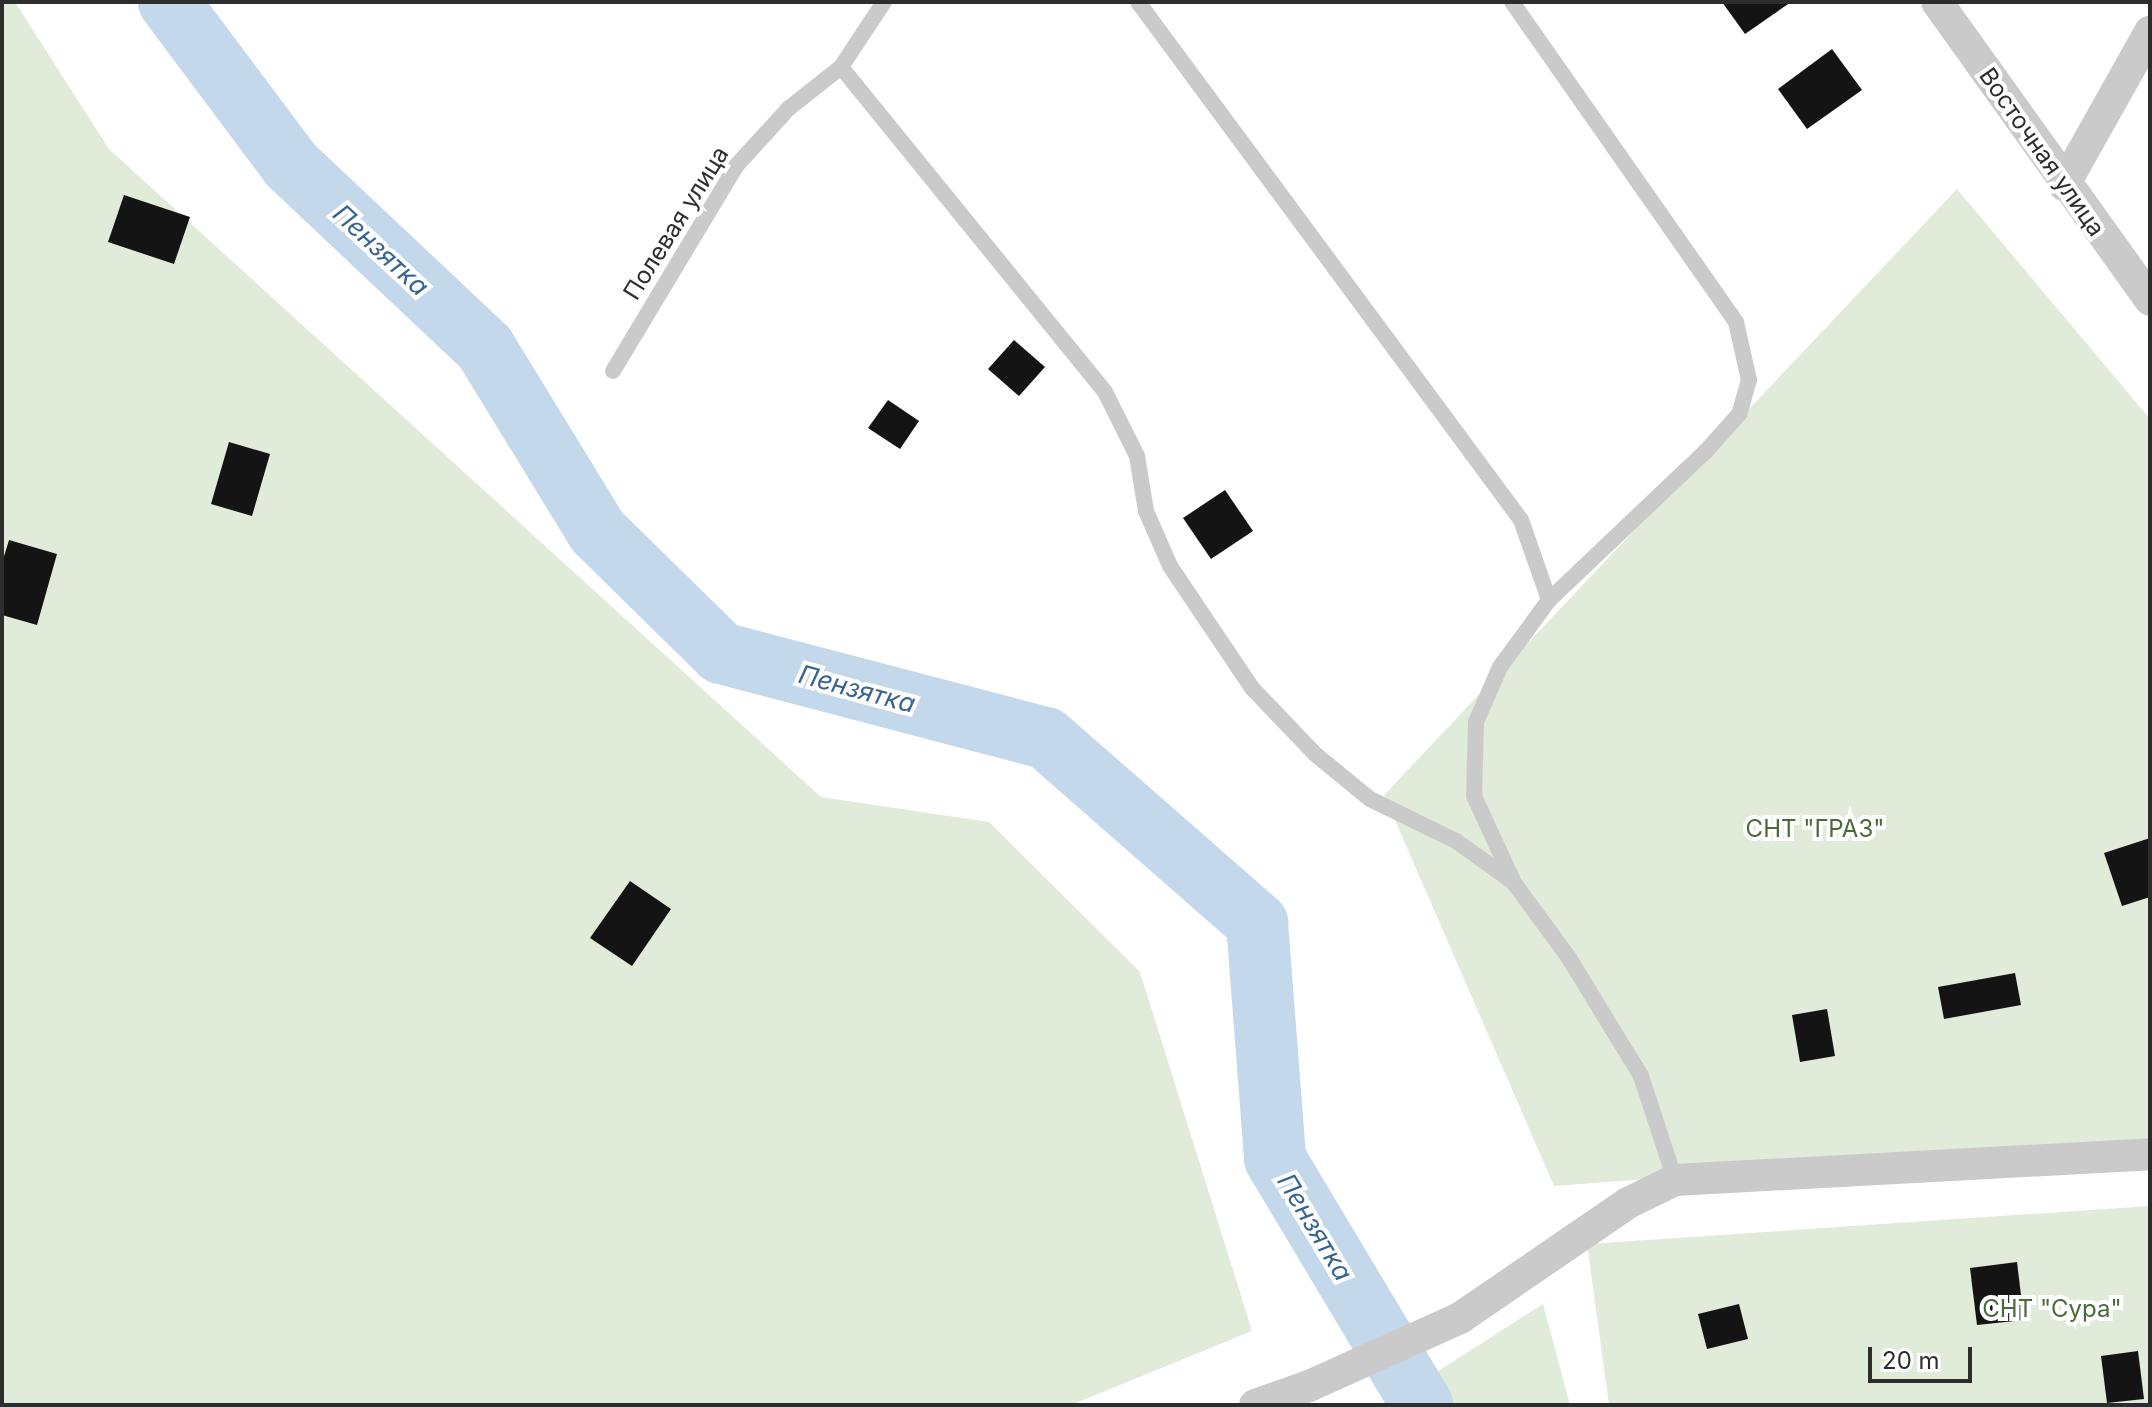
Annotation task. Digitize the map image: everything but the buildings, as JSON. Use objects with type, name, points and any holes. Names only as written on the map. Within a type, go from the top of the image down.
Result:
[{"type":"street","name":"Восточная улица","points":[[1937,2],[2064,185],[2150,300]]},
{"type":"street","points":[[2064,185],[2150,32]]},
{"type":"street","points":[[1255,1405],[1309,1386],[1460,1318],[1628,1203],[1675,1180],[2150,1154]]},
{"type":"lane","name":"Полевая улица","points":[[613,371],[736,166],[788,109],[841,67],[884,2]]},
{"type":"lane","points":[[1138,2],[1521,520],[1549,600]]},
{"type":"lane","points":[[1512,2],[1736,322],[1749,380],[1739,414],[1706,451],[1549,600],[1500,667],[1476,722],[1474,796],[1514,883],[1569,958],[1641,1076],[1675,1180]]},
{"type":"lane","points":[[841,67],[1105,392],[1137,456],[1146,511],[1170,566],[1252,688],[1315,754],[1370,799],[1456,841],[1514,883]]},
{"type":"green space","points":[[2,2],[15,2],[109,149],[821,797],[989,822],[1140,972],[1252,1331],[1071,1405],[2,1405]]},
{"type":"green space","name":"СНТ \"ГРАЗ\"","points":[[1957,189],[2150,419],[2150,1141],[1554,1186],[1384,795]]},
{"type":"green space","name":"СНТ \"Сура\"","points":[[2150,1206],[2150,1405],[1609,1405],[1587,1244]]},
{"type":"green space","points":[[1543,1304],[1570,1405],[1385,1405]]},
{"type":"waterway","name":"Пензятка","points":[[169,2],[291,165],[485,348],[597,531],[721,653],[1046,738],[1257,923],[1275,1159],[1422,1405]]}]
